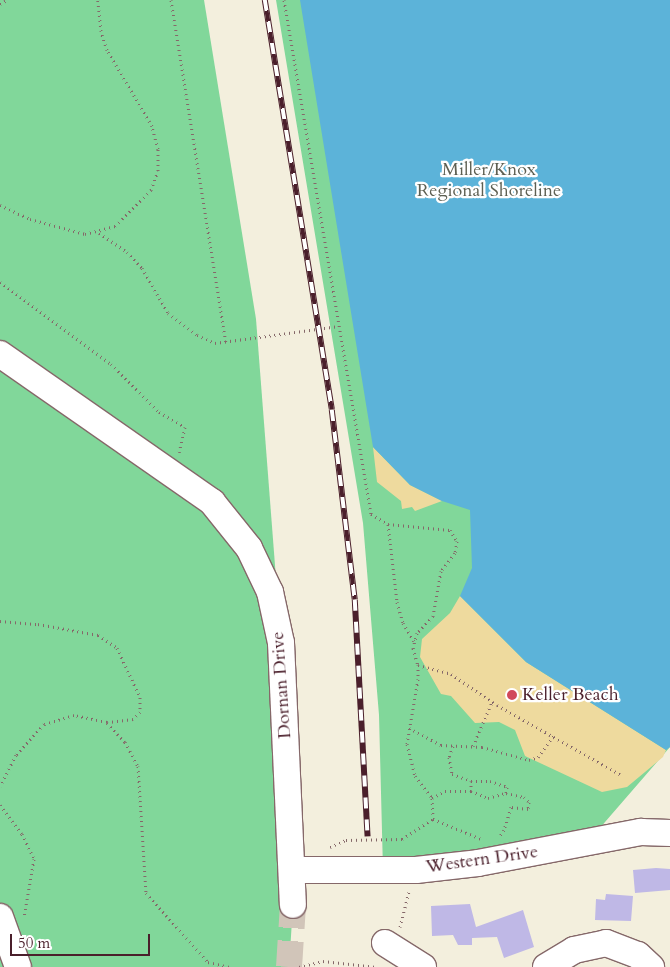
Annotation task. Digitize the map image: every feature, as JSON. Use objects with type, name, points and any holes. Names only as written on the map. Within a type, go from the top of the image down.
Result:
[{"type":"street","name":"Dornan Drive","points":[[0,354],[212,502],[249,548],[270,592],[281,643],[293,870],[293,905]]},
{"type":"street","name":"Western Drive","points":[[293,870],[416,870],[498,851],[641,832],[670,833]]},
{"type":"street","points":[[12,921],[18,967]]},
{"type":"street","points":[[546,967],[574,950],[606,943],[638,954],[651,967]]},
{"type":"path","points":[[0,4],[7,0]]},
{"type":"path","points":[[0,205],[30,219],[85,234],[99,233],[115,226],[151,190],[158,171],[158,149],[152,126],[107,50],[101,31],[98,0]]},
{"type":"path","points":[[171,0],[226,342]]},
{"type":"path","points":[[284,0],[371,514],[388,524],[421,529],[437,526],[450,530],[457,541],[455,553],[442,571],[433,616],[417,633],[413,648],[418,665],[408,744],[412,769],[432,798],[433,819]]},
{"type":"path","points":[[99,233],[128,252],[138,263],[168,313],[181,324],[215,343],[339,326]]},
{"type":"path","points":[[0,282],[111,364],[159,412],[185,428],[183,448],[167,469]]},
{"type":"path","points":[[388,524],[397,602],[403,623],[414,642]]},
{"type":"path","points":[[0,621],[78,629],[98,635],[117,648],[136,684],[140,712],[133,719],[107,722],[74,715],[44,724],[16,755],[0,786]]},
{"type":"path","points":[[418,665],[451,674],[492,702],[621,775]]},
{"type":"path","points":[[473,746],[492,702]]},
{"type":"path","points":[[107,722],[125,742],[138,766],[146,893],[208,962],[229,967]]},
{"type":"path","points":[[409,728],[441,745],[473,746],[529,760],[538,757],[553,736]]},
{"type":"path","points":[[453,746],[449,757],[452,774],[471,781],[490,780],[507,787],[506,793]]},
{"type":"path","points":[[470,791],[471,781]]},
{"type":"path","points":[[432,798],[445,791],[470,791],[488,798],[506,793],[524,797],[529,802],[528,809],[512,807],[498,851],[433,819]]},
{"type":"path","points":[[0,805],[22,834],[34,858],[12,921]]},
{"type":"path","points":[[320,852],[346,840],[402,839],[433,819]]},
{"type":"path","points":[[299,967],[323,961],[397,958],[401,917],[416,870]]},
{"type":"green space","points":[[0,0],[204,0],[256,319],[281,643],[293,905],[289,967],[0,967]]},
{"type":"green space","name":"Miller/Knox Regional Shoreline","points":[[276,0],[670,0],[670,747],[586,844],[383,870],[379,715],[363,523]]},
{"type":"sand","points":[[373,447],[410,485],[442,501],[415,511],[412,507],[402,509],[401,501],[377,482]]},
{"type":"sand","name":"Keller Beach","points":[[460,596],[526,662],[666,750],[663,757],[627,787],[602,792],[525,756],[515,730],[499,722],[475,723],[451,696],[441,694],[420,657],[422,639],[450,613]]},
{"type":"water","name":"Miller/Knox Regional Shoreline","points":[[300,0],[670,0],[670,747],[666,750],[526,662],[460,596],[472,568],[470,510],[442,501],[410,485],[373,447]]},
{"type":"building","points":[[670,869],[670,890],[635,893],[633,870]]},
{"type":"building","points":[[606,894],[633,896],[631,921],[595,920],[596,899],[605,900]]},
{"type":"building","points":[[470,904],[476,927],[523,910],[534,947],[504,958],[497,937],[472,938],[472,945],[458,945],[453,935],[432,936],[431,906]]},
{"type":"tunnel","points":[[289,967],[293,905]]},
{"type":"railway","points":[[265,0],[332,410],[355,600],[368,837]]},
{"type":"place","name":"Keller Beach","points":[[512,695]]}]
